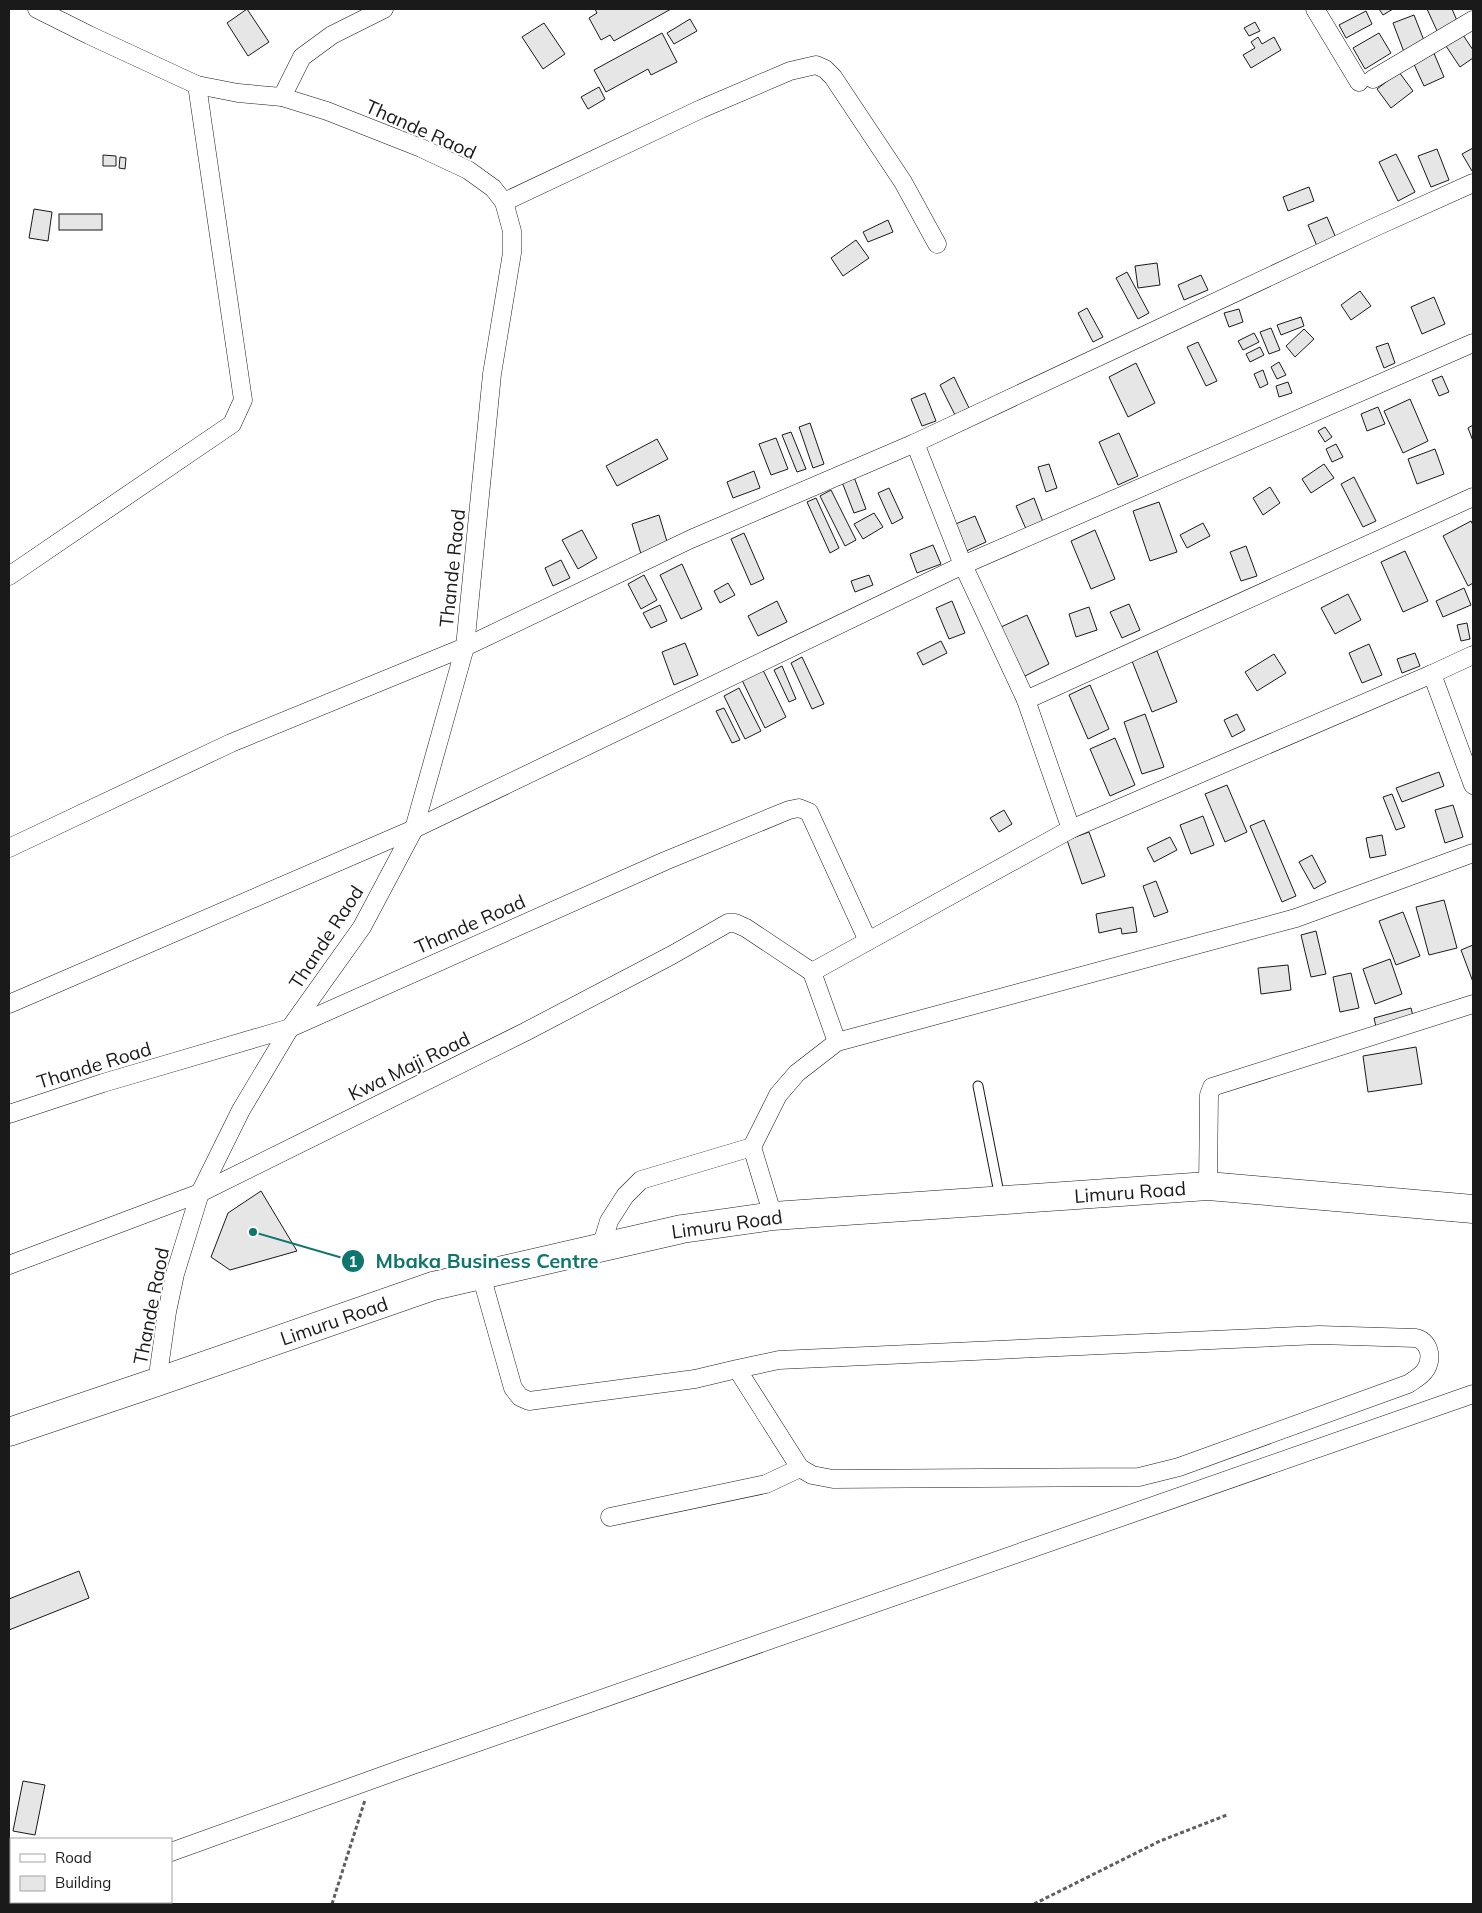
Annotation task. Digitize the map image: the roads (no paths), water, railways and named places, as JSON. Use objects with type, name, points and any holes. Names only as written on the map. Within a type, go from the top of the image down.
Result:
[{"type":"highway","name":"Limuru Road","points":[[9,1432],[433,1286],[682,1230],[773,1216],[1208,1186],[1473,1209]]},
{"type":"street","name":"Thande Raod","points":[[37,9],[197,85],[238,93],[282,96],[327,111],[421,148],[468,170],[493,188],[504,202],[512,231],[512,253],[492,374],[465,646],[414,829],[362,927],[290,1028],[241,1110],[200,1193],[175,1274],[157,1382]]},
{"type":"street","points":[[282,96],[302,58],[332,35],[384,9]]},
{"type":"street","points":[[1315,9],[1366,81],[1473,20]]},
{"type":"street","points":[[504,202],[701,109],[790,71],[816,65],[825,69],[833,77],[903,182],[937,244]]},
{"type":"street","points":[[9,576],[232,424],[243,400],[197,85]]},
{"type":"street","points":[[9,848],[231,743],[465,646],[691,539],[915,442],[1473,183]]},
{"type":"street","points":[[9,1004],[414,829],[962,564],[1473,343]]},
{"type":"street","points":[[915,442],[962,564],[1026,700],[1071,830]]},
{"type":"street","points":[[1026,700],[1473,497]]},
{"type":"street","points":[[837,1042],[812,972],[1071,830],[1432,674],[1473,654]]},
{"type":"street","points":[[1432,674],[1473,785]]},
{"type":"street","name":"Thande Road","points":[[9,1114],[103,1083],[290,1028],[665,861],[789,810],[799,808],[808,812],[868,941]]},
{"type":"street","points":[[773,1216],[752,1147],[778,1095],[797,1073],[837,1042],[1296,918],[1473,853]]},
{"type":"street","name":"Kwa Maji Road","points":[[9,1265],[200,1193],[525,1032],[672,955],[728,923],[735,923],[746,928],[812,972]]},
{"type":"street","points":[[1208,1186],[1209,1095],[1212,1087],[1473,1004]]},
{"type":"street","points":[[601,1247],[609,1221],[624,1196],[641,1180],[752,1147]]},
{"type":"street","points":[[481,1275],[513,1388],[520,1397],[529,1401],[695,1379],[737,1369],[779,1360],[1319,1335],[1422,1339],[1430,1352],[1426,1370],[1408,1384],[1179,1467],[1139,1477],[833,1479],[812,1474],[800,1468],[737,1369]]},
{"type":"street","points":[[172,1852],[1473,1394]]},
{"type":"street","points":[[610,1517],[766,1484],[800,1468]]},
{"type":"lane","points":[[978,1086],[1000,1200]]},
{"type":"place","name":"Mbaka Business Centre","points":[[253,1232]]}]
